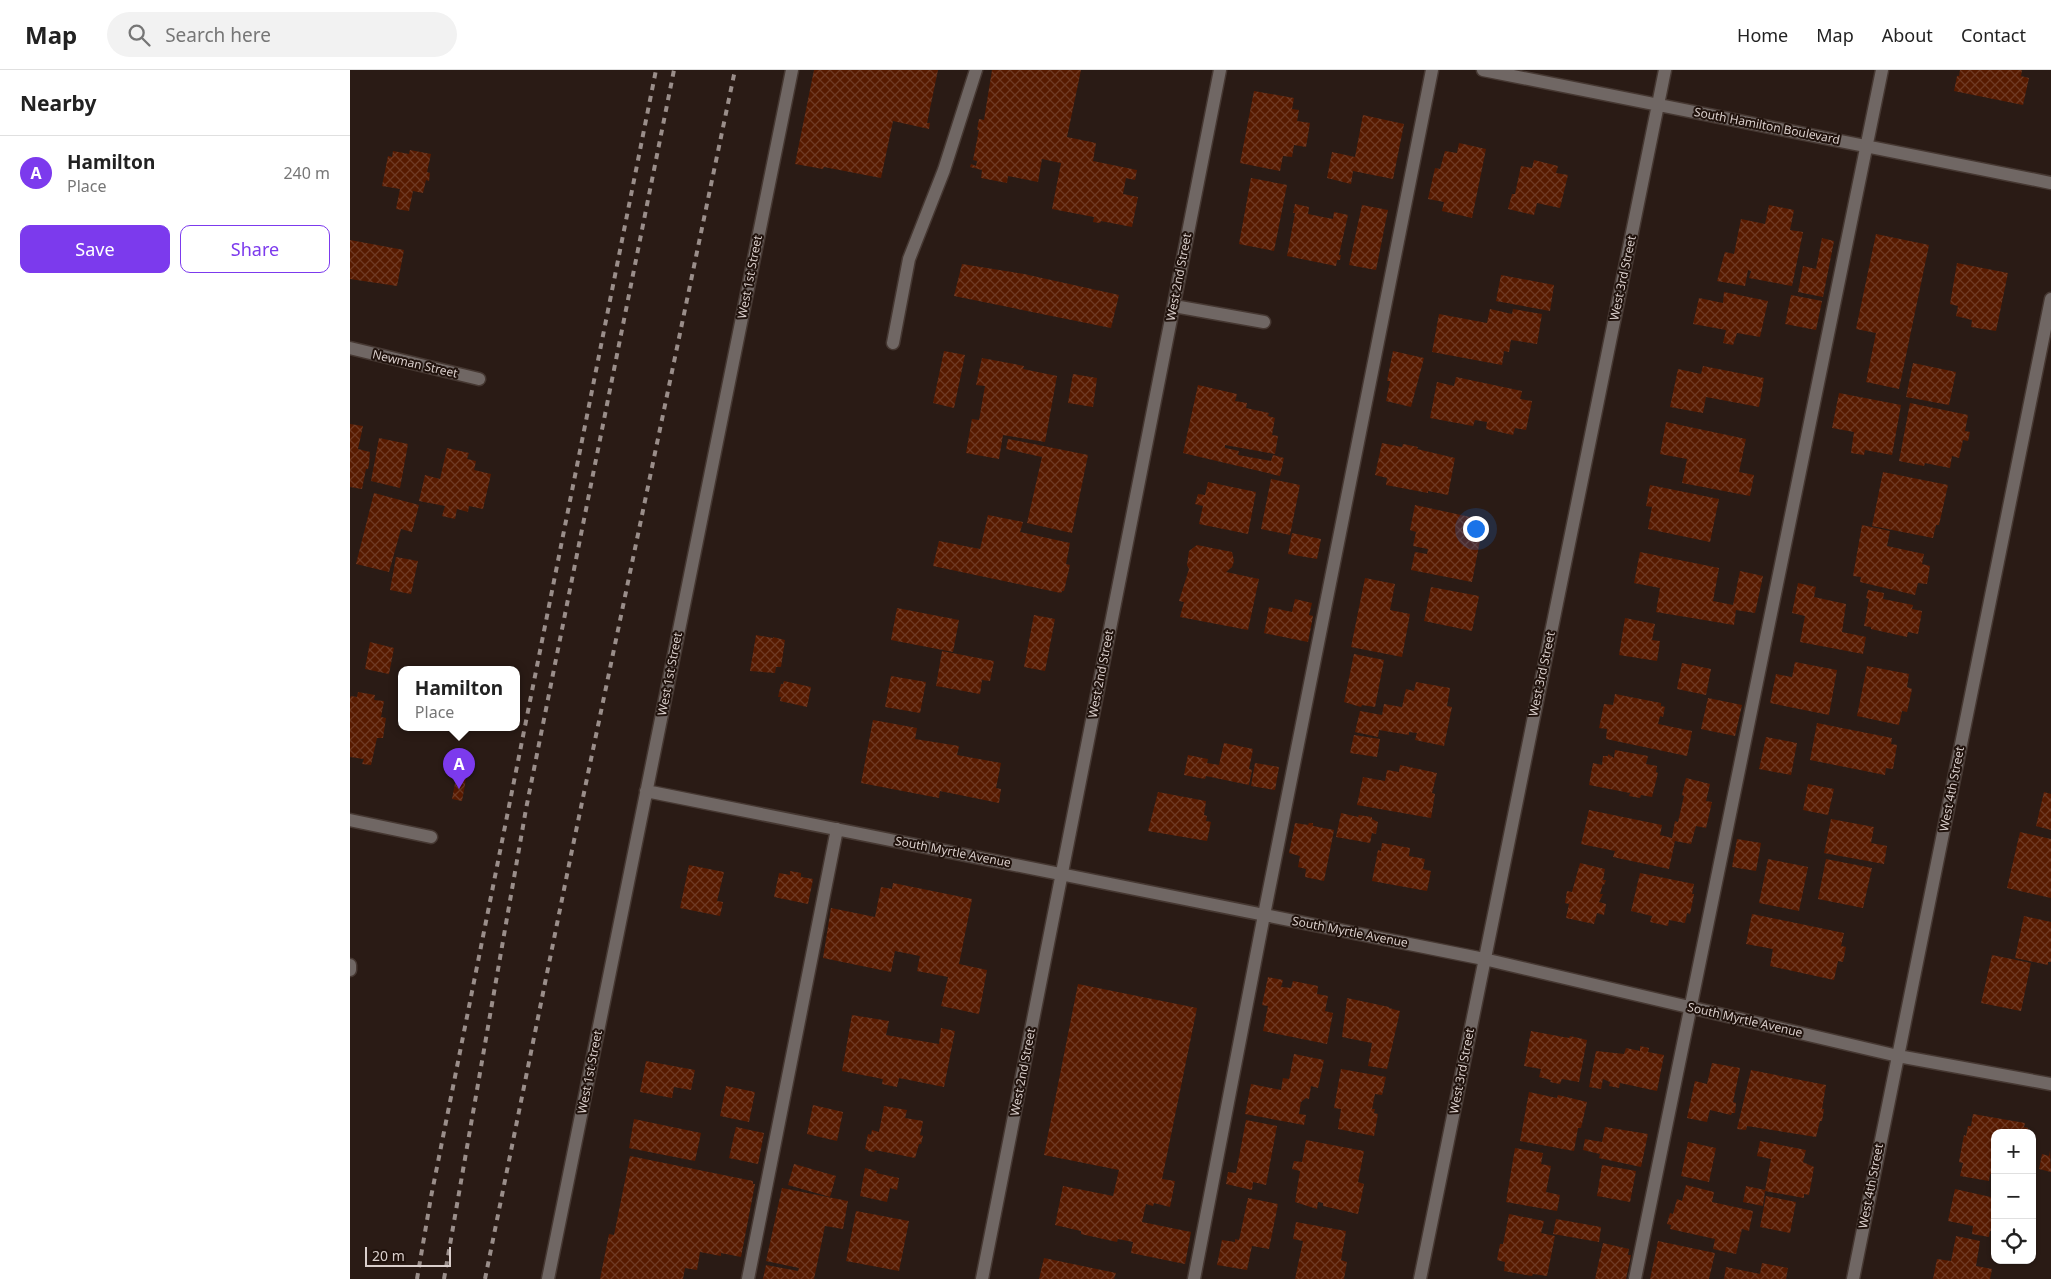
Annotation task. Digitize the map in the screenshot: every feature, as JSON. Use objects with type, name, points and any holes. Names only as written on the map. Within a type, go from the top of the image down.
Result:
[{"type":"street","name":"West 1st Street","points":[[548,1279],[792,70]]},
{"type":"street","points":[[893,343],[909,259],[944,170],[976,70]]},
{"type":"street","name":"West 2nd Street","points":[[982,1279],[1220,70]]},
{"type":"street","points":[[1194,1279],[1264,915],[1432,70]]},
{"type":"street","name":"South Hamilton Boulevard","points":[[1483,70],[2051,183]]},
{"type":"street","name":"West 3rd Street","points":[[1420,1279],[1665,70]]},
{"type":"street","points":[[1635,1279],[1882,70]]},
{"type":"street","name":"West 4th Street","points":[[1853,1279],[2051,300]]},
{"type":"street","points":[[1174,306],[1264,322]]},
{"type":"street","name":"Newman Street","points":[[350,348],[479,379]]},
{"type":"street","name":"South Myrtle Avenue","points":[[646,791],[1484,959],[1898,1056],[2051,1084]]},
{"type":"street","points":[[350,820],[431,837]]},
{"type":"street","points":[[748,1279],[837,829]]},
{"type":"street","points":[[350,965],[350,970]]},
{"type":"building","points":[[814,70],[938,70],[927,123],[930,123],[929,129],[893,121],[881,178],[824,167],[823,169],[795,164]]},
{"type":"building","points":[[992,70],[1081,70],[1067,137],[1096,143],[1093,161],[1137,170],[1135,180],[1126,178],[1123,194],[1138,197],[1132,227],[1101,221],[1100,223],[1093,222],[1094,217],[1052,209],[1061,163],[1042,159],[1038,182],[1008,176],[1007,183],[981,178],[982,170],[970,167],[971,164],[976,166],[977,161],[973,160],[979,130],[977,130],[979,119],[984,120]]},
{"type":"building","points":[[1960,70],[2022,70],[2021,76],[2029,78],[2023,105],[1954,91]]},
{"type":"building","points":[[1254,91],[1294,98],[1292,109],[1299,110],[1297,121],[1310,123],[1306,147],[1294,145],[1292,157],[1283,156],[1280,171],[1240,163]]},
{"type":"building","points":[[1363,115],[1404,124],[1393,179],[1353,171],[1351,184],[1327,178],[1332,152],[1355,157]]},
{"type":"building","points":[[1459,143],[1486,149],[1472,218],[1442,211],[1444,202],[1428,199],[1435,168],[1440,169],[1445,151],[1457,153]]},
{"type":"building","points":[[410,150],[431,154],[427,172],[430,173],[429,181],[426,180],[423,193],[413,191],[409,211],[396,209],[400,189],[382,186],[388,156],[392,157],[393,151],[409,154]]},
{"type":"building","points":[[1534,160],[1558,166],[1556,173],[1568,175],[1560,208],[1537,203],[1534,215],[1508,209],[1512,194],[1515,194],[1521,166],[1532,168]]},
{"type":"building","points":[[1251,178],[1287,185],[1274,251],[1239,244]]},
{"type":"building","points":[[1295,204],[1309,207],[1308,214],[1333,219],[1334,212],[1348,215],[1339,255],[1341,255],[1340,260],[1337,260],[1336,266],[1287,256]]},
{"type":"building","points":[[1362,205],[1388,210],[1376,270],[1349,265]]},
{"type":"building","points":[[1769,205],[1794,210],[1790,230],[1803,232],[1792,286],[1749,278],[1751,271],[1748,270],[1745,286],[1717,281],[1725,252],[1734,254],[1741,219],[1765,224]]},
{"type":"building","points":[[1876,234],[1929,245],[1899,389],[1866,382],[1876,333],[1856,329]]},
{"type":"building","points":[[1822,238],[1834,241],[1823,297],[1798,292],[1803,266],[1816,269]]},
{"type":"building","points":[[350,240],[404,250],[397,286],[350,279]]},
{"type":"building","points":[[1957,263],[2008,273],[1996,331],[1971,327],[1972,320],[1956,316],[1958,306],[1950,304]]},
{"type":"building","points":[[962,264],[1024,274],[1119,295],[1111,328],[954,296]]},
{"type":"building","points":[[1501,275],[1554,285],[1550,311],[1496,301]]},
{"type":"building","points":[[1724,292],[1768,301],[1760,337],[1737,333],[1733,345],[1723,343],[1726,330],[1693,324],[1699,298],[1723,303]]},
{"type":"building","points":[[1791,295],[1822,301],[1816,330],[1785,324]]},
{"type":"building","points":[[1490,309],[1512,314],[1513,309],[1542,314],[1537,344],[1511,340],[1509,352],[1504,351],[1502,365],[1432,352],[1439,314],[1487,323]]},
{"type":"building","points":[[944,351],[965,355],[954,408],[933,403]]},
{"type":"building","points":[[1393,351],[1424,358],[1411,407],[1386,401],[1390,381],[1387,381]]},
{"type":"building","points":[[982,358],[1024,366],[1023,369],[1057,376],[1045,442],[1003,435],[999,459],[966,453],[972,419],[979,420],[985,386],[976,385]]},
{"type":"building","points":[[1913,363],[1956,372],[1949,405],[1906,397]]},
{"type":"building","points":[[1703,366],[1764,378],[1759,407],[1706,397],[1703,413],[1670,407],[1678,369],[1701,374]]},
{"type":"building","points":[[1073,374],[1097,378],[1093,407],[1068,403]]},
{"type":"building","points":[[1456,377],[1522,391],[1520,399],[1532,401],[1526,430],[1515,428],[1513,435],[1486,429],[1487,422],[1475,420],[1473,426],[1430,418],[1437,382],[1454,386]]},
{"type":"building","points":[[1198,385],[1237,394],[1235,401],[1247,403],[1246,408],[1269,413],[1268,416],[1275,418],[1272,435],[1278,436],[1275,454],[1225,445],[1225,448],[1239,451],[1238,455],[1271,461],[1273,455],[1284,458],[1280,476],[1183,453]]},
{"type":"building","points":[[1839,393],[1901,405],[1892,455],[1865,450],[1864,455],[1851,453],[1854,432],[1832,428]]},
{"type":"building","points":[[1910,403],[1968,415],[1965,431],[1970,432],[1968,441],[1963,440],[1959,458],[1952,456],[1950,468],[1925,463],[1924,466],[1899,461]]},
{"type":"building","points":[[1666,422],[1746,439],[1739,472],[1754,475],[1750,496],[1682,483],[1687,459],[1660,454]]},
{"type":"building","points":[[350,424],[363,426],[358,449],[370,452],[368,469],[366,469],[362,489],[350,487]]},
{"type":"building","points":[[379,438],[408,444],[400,488],[371,481]]},
{"type":"building","points":[[1008,439],[1088,455],[1072,533],[1027,523],[1042,457],[1006,449]]},
{"type":"building","points":[[1382,443],[1402,447],[1403,444],[1418,447],[1417,449],[1455,458],[1448,495],[1386,485],[1387,478],[1375,475]]},
{"type":"building","points":[[447,448],[469,453],[467,459],[476,461],[474,470],[491,474],[483,509],[469,506],[468,512],[457,509],[455,519],[442,516],[445,506],[419,501],[425,475],[440,479]]},
{"type":"building","points":[[1883,472],[1948,485],[1939,525],[1936,525],[1933,538],[1872,526]]},
{"type":"building","points":[[1271,479],[1300,485],[1290,535],[1261,529]]},
{"type":"building","points":[[1208,482],[1256,492],[1248,534],[1199,524],[1203,506],[1195,504],[1198,494],[1205,495]]},
{"type":"building","points":[[1650,485],[1719,499],[1710,542],[1648,529],[1652,507],[1646,506]]},
{"type":"building","points":[[374,493],[419,505],[412,532],[401,529],[389,572],[356,564]]},
{"type":"building","points":[[1415,505],[1484,520],[1472,582],[1411,570],[1415,552],[1427,554],[1428,549],[1413,546],[1416,532],[1410,530]]},
{"type":"building","points":[[988,515],[1023,522],[1020,532],[1070,543],[1066,564],[1070,565],[1064,591],[1061,593],[933,566],[939,541],[980,549]]},
{"type":"building","points":[[1862,525],[1890,531],[1887,546],[1924,554],[1922,564],[1930,566],[1927,584],[1918,583],[1915,595],[1860,582],[1861,577],[1853,576]]},
{"type":"building","points":[[1292,533],[1321,539],[1317,559],[1288,554]]},
{"type":"building","points":[[1197,545],[1232,552],[1234,561],[1232,567],[1226,572],[1259,579],[1248,630],[1180,617],[1184,602],[1179,601],[1189,569],[1187,565],[1189,551]]},
{"type":"building","points":[[1640,552],[1719,568],[1713,601],[1733,605],[1740,571],[1763,576],[1755,613],[1736,610],[1734,625],[1656,612],[1660,588],[1634,583]]},
{"type":"building","points":[[396,557],[418,561],[411,594],[390,590]]},
{"type":"building","points":[[1365,578],[1395,584],[1390,610],[1410,614],[1402,657],[1351,647]]},
{"type":"building","points":[[1798,583],[1816,587],[1814,597],[1846,604],[1842,632],[1866,637],[1863,654],[1800,642],[1805,616],[1792,613]]},
{"type":"building","points":[[1431,587],[1479,596],[1472,631],[1424,621]]},
{"type":"building","points":[[1868,590],[1884,593],[1883,599],[1913,605],[1912,609],[1922,611],[1918,634],[1908,632],[1907,637],[1864,626],[1869,599],[1866,598]]},
{"type":"building","points":[[1295,599],[1312,603],[1309,615],[1313,616],[1308,642],[1264,633],[1269,607],[1292,612]]},
{"type":"building","points":[[897,608],[959,620],[953,652],[891,640]]},
{"type":"building","points":[[1034,615],[1055,619],[1045,671],[1024,667]]},
{"type":"building","points":[[1625,618],[1655,624],[1652,640],[1660,641],[1657,661],[1619,655]]},
{"type":"building","points":[[756,635],[785,640],[781,667],[776,667],[775,673],[750,671]]},
{"type":"building","points":[[370,642],[394,648],[389,674],[365,669]]},
{"type":"building","points":[[942,651],[994,661],[990,681],[982,680],[980,694],[936,686]]},
{"type":"building","points":[[1354,654],[1384,660],[1375,707],[1362,705],[1361,707],[1344,702]]},
{"type":"building","points":[[1795,662],[1837,670],[1829,715],[1770,703],[1776,674],[1792,677]]},
{"type":"building","points":[[1682,663],[1711,669],[1706,695],[1677,689]]},
{"type":"building","points":[[1867,666],[1909,674],[1907,687],[1912,689],[1907,712],[1902,711],[1899,725],[1857,716]]},
{"type":"building","points":[[891,676],[926,682],[920,713],[885,707]]},
{"type":"building","points":[[784,681],[811,687],[807,707],[780,701],[781,697],[778,697],[781,684]]},
{"type":"building","points":[[1416,682],[1450,688],[1447,706],[1452,707],[1444,746],[1415,740],[1417,733],[1409,732],[1409,735],[1379,730],[1378,737],[1355,732],[1360,711],[1382,715],[1384,704],[1402,707],[1406,689],[1414,691]]},
{"type":"building","points":[[358,692],[375,695],[374,700],[384,701],[381,717],[386,718],[383,738],[377,738],[371,765],[362,764],[364,759],[350,757],[350,698],[351,696],[357,697]]},
{"type":"building","points":[[1615,694],[1661,703],[1661,706],[1665,707],[1663,717],[1660,716],[1658,724],[1692,731],[1687,756],[1606,739],[1607,729],[1599,728],[1604,704],[1613,705]]},
{"type":"building","points":[[1708,698],[1742,705],[1735,736],[1701,729]]},
{"type":"building","points":[[873,720],[917,728],[915,739],[959,746],[957,755],[1001,763],[996,788],[1001,789],[999,803],[940,791],[939,798],[861,783]]},
{"type":"building","points":[[1817,723],[1892,738],[1891,744],[1897,745],[1893,769],[1886,768],[1885,775],[1810,760]]},
{"type":"building","points":[[1354,735],[1380,739],[1377,757],[1350,753]]},
{"type":"building","points":[[1766,737],[1797,743],[1791,775],[1759,769]]},
{"type":"building","points":[[1224,743],[1253,749],[1249,769],[1252,770],[1249,785],[1206,776],[1205,779],[1184,775],[1188,755],[1208,759],[1207,763],[1219,765]]},
{"type":"building","points":[[1615,750],[1648,756],[1646,764],[1657,766],[1656,772],[1658,773],[1652,797],[1641,795],[1640,798],[1629,796],[1630,793],[1589,785],[1593,763],[1602,765],[1603,756],[1608,756],[1608,754],[1614,758]]},
{"type":"building","points":[[1255,763],[1279,767],[1275,790],[1251,786]]},
{"type":"building","points":[[1400,765],[1437,773],[1432,793],[1435,794],[1431,818],[1357,805],[1363,777],[1385,781],[1387,770],[1399,772]]},
{"type":"building","points":[[456,778],[466,779],[462,801],[452,799]]},
{"type":"building","points":[[1686,778],[1710,784],[1706,801],[1712,802],[1706,828],[1696,826],[1691,844],[1675,841],[1669,869],[1613,857],[1615,851],[1581,844],[1589,810],[1662,825],[1660,835],[1672,838],[1675,821],[1678,822]]},
{"type":"building","points":[[1808,784],[1834,789],[1828,815],[1803,810]]},
{"type":"building","points":[[1158,792],[1206,801],[1204,815],[1207,816],[1206,821],[1211,822],[1207,841],[1148,831]]},
{"type":"building","points":[[2044,792],[2051,794],[2051,830],[2036,826]]},
{"type":"building","points":[[1341,813],[1358,817],[1359,815],[1372,817],[1372,819],[1378,822],[1376,834],[1372,833],[1370,843],[1336,837]]},
{"type":"building","points":[[1831,819],[1874,827],[1871,843],[1887,846],[1884,864],[1824,853]]},
{"type":"building","points":[[1295,823],[1308,825],[1313,823],[1313,826],[1334,830],[1324,881],[1305,877],[1306,869],[1298,867],[1300,856],[1289,853]]},
{"type":"building","points":[[2020,832],[2051,839],[2051,898],[2007,888]]},
{"type":"building","points":[[1737,839],[1761,843],[1756,871],[1732,867]]},
{"type":"building","points":[[1382,843],[1410,848],[1409,856],[1425,859],[1423,869],[1431,871],[1427,891],[1372,881],[1378,850],[1381,851]]},
{"type":"building","points":[[1768,859],[1808,867],[1799,911],[1759,903]]},
{"type":"building","points":[[1826,859],[1872,868],[1863,908],[1818,899]]},
{"type":"building","points":[[1580,863],[1605,869],[1603,880],[1606,880],[1603,884],[1600,894],[1603,894],[1599,902],[1606,904],[1604,915],[1597,913],[1594,924],[1566,918],[1569,904],[1565,903],[1567,891],[1572,892]]},
{"type":"building","points":[[689,865],[724,872],[717,901],[723,902],[720,916],[680,908]]},
{"type":"building","points":[[790,871],[801,873],[801,877],[813,879],[808,904],[774,897],[779,873],[790,875]]},
{"type":"building","points":[[1640,873],[1694,884],[1690,914],[1687,913],[1685,923],[1669,920],[1668,926],[1650,922],[1652,916],[1631,911]]},
{"type":"building","points":[[893,883],[972,899],[959,964],[987,970],[979,1014],[941,1006],[948,977],[917,971],[920,956],[895,951],[891,972],[823,958],[831,908],[875,917],[881,887],[892,889]]},
{"type":"building","points":[[1752,914],[1844,933],[1841,946],[1846,947],[1843,962],[1838,961],[1834,980],[1770,966],[1773,949],[1746,944]]},
{"type":"building","points":[[2024,916],[2051,922],[2051,962],[2048,962],[2048,965],[2015,958]]},
{"type":"building","points":[[1992,955],[2031,963],[2021,1011],[1981,1003]]},
{"type":"building","points":[[1268,977],[1283,980],[1281,987],[1291,988],[1293,981],[1318,986],[1317,994],[1328,996],[1325,1011],[1333,1013],[1327,1044],[1263,1031],[1268,1006],[1262,1005]]},
{"type":"building","points":[[1078,984],[1197,1008],[1162,1179],[1175,1181],[1170,1207],[1154,1203],[1153,1206],[1146,1204],[1142,1222],[1191,1232],[1185,1264],[1131,1253],[1133,1242],[1118,1239],[1117,1242],[1081,1234],[1081,1231],[1055,1225],[1063,1186],[1113,1196],[1119,1170],[1044,1155]]},
{"type":"building","points":[[1347,998],[1400,1011],[1387,1069],[1368,1066],[1372,1043],[1342,1037]]},
{"type":"building","points":[[852,1015],[889,1021],[886,1035],[939,1044],[941,1028],[955,1031],[944,1087],[899,1078],[897,1087],[882,1084],[883,1079],[842,1071]]},
{"type":"building","points":[[1531,1031],[1587,1040],[1579,1082],[1562,1079],[1560,1084],[1550,1082],[1551,1080],[1539,1077],[1541,1069],[1524,1066]]},
{"type":"building","points":[[1640,1046],[1649,1048],[1648,1052],[1664,1055],[1657,1091],[1620,1083],[1619,1088],[1609,1086],[1610,1082],[1603,1079],[1601,1089],[1589,1087],[1596,1051],[1624,1054],[1626,1048],[1640,1051]]},
{"type":"building","points":[[1294,1054],[1324,1060],[1318,1088],[1311,1086],[1309,1099],[1306,1098],[1301,1102],[1299,1114],[1306,1115],[1304,1125],[1245,1114],[1251,1084],[1281,1090],[1283,1078],[1289,1079]]},
{"type":"building","points":[[646,1061],[695,1070],[691,1090],[674,1087],[672,1098],[640,1092]]},
{"type":"building","points":[[1712,1063],[1740,1068],[1733,1102],[1736,1103],[1735,1113],[1731,1115],[1710,1110],[1707,1122],[1687,1118],[1695,1081],[1707,1084]]},
{"type":"building","points":[[1341,1069],[1386,1077],[1382,1095],[1375,1094],[1372,1109],[1375,1109],[1374,1113],[1378,1114],[1374,1136],[1338,1129],[1341,1109],[1334,1108]]},
{"type":"building","points":[[1751,1070],[1826,1085],[1822,1121],[1820,1121],[1816,1137],[1747,1126],[1746,1130],[1737,1129]]},
{"type":"building","points":[[726,1086],[755,1092],[749,1122],[720,1116]]},
{"type":"building","points":[[1529,1092],[1557,1098],[1558,1095],[1587,1102],[1581,1128],[1578,1128],[1574,1151],[1520,1141]]},
{"type":"building","points":[[813,1105],[843,1112],[837,1141],[807,1134]]},
{"type":"building","points":[[884,1106],[907,1110],[905,1118],[923,1121],[920,1135],[923,1136],[915,1158],[865,1149],[868,1134],[871,1135],[872,1130],[879,1132]]},
{"type":"building","points":[[1973,1114],[2025,1123],[2024,1127],[2028,1128],[1991,1129],[1991,1174],[1989,1181],[1960,1176],[1963,1163],[1959,1162],[1964,1135],[1966,1136],[1968,1126],[1971,1126]]},
{"type":"building","points":[[634,1119],[701,1133],[695,1161],[629,1148]]},
{"type":"building","points":[[1246,1120],[1277,1126],[1266,1185],[1253,1182],[1252,1190],[1226,1184],[1228,1172],[1236,1173]]},
{"type":"building","points":[[736,1127],[764,1133],[758,1164],[729,1158]]},
{"type":"building","points":[[1605,1127],[1648,1134],[1641,1167],[1599,1158],[1600,1154],[1583,1150],[1585,1139],[1602,1142]]},
{"type":"building","points":[[1306,1140],[1364,1151],[1358,1182],[1364,1184],[1358,1214],[1323,1206],[1323,1203],[1318,1202],[1317,1209],[1295,1202],[1300,1171],[1292,1169],[1294,1161],[1302,1162]]},
{"type":"building","points":[[1760,1141],[1806,1150],[1803,1162],[1814,1167],[1809,1195],[1804,1194],[1804,1198],[1765,1191],[1763,1206],[1743,1202],[1746,1186],[1765,1190],[1771,1159],[1757,1156]]},
{"type":"building","points":[[1688,1142],[1716,1148],[1709,1182],[1681,1176]]},
{"type":"building","points":[[1515,1148],[1543,1153],[1541,1164],[1551,1166],[1546,1192],[1560,1195],[1557,1211],[1506,1202]]},
{"type":"building","points":[[2050,1151],[2051,1172],[2039,1169],[2042,1154],[2049,1156]]},
{"type":"building","points":[[630,1156],[753,1181],[753,1184],[755,1184],[741,1257],[721,1253],[721,1256],[700,1252],[697,1270],[685,1268],[683,1279],[600,1279],[609,1234],[614,1235]]},
{"type":"building","points":[[794,1164],[836,1176],[830,1197],[788,1185]]},
{"type":"building","points":[[1602,1165],[1636,1171],[1630,1202],[1597,1196]]},
{"type":"building","points":[[865,1168],[877,1171],[876,1173],[899,1178],[897,1190],[890,1188],[887,1202],[860,1196]]},
{"type":"building","points":[[1686,1185],[1714,1192],[1712,1202],[1753,1211],[1749,1231],[1742,1229],[1736,1254],[1713,1249],[1715,1239],[1670,1229],[1671,1225],[1667,1224],[1670,1213],[1673,1214],[1677,1199],[1682,1201]]},
{"type":"building","points":[[782,1188],[848,1201],[843,1229],[825,1226],[814,1279],[763,1279],[766,1265],[798,1271],[799,1268],[766,1261]]},
{"type":"building","points":[[1955,1189],[1991,1197],[1991,1231],[1989,1237],[1972,1234],[1973,1226],[1948,1221]]},
{"type":"building","points":[[1766,1196],[1796,1202],[1790,1233],[1760,1227]]},
{"type":"building","points":[[1248,1198],[1278,1204],[1269,1249],[1252,1246],[1247,1270],[1217,1265],[1222,1240],[1235,1242],[1235,1239],[1239,1240]]},
{"type":"building","points":[[856,1211],[909,1221],[899,1271],[846,1261]]},
{"type":"building","points":[[1509,1214],[1544,1221],[1541,1233],[1555,1236],[1547,1276],[1533,1274],[1532,1276],[1504,1271],[1505,1262],[1497,1260],[1500,1244],[1503,1244]]},
{"type":"building","points":[[1556,1219],[1601,1227],[1599,1242],[1553,1234]]},
{"type":"building","points":[[1296,1222],[1346,1231],[1341,1260],[1347,1262],[1344,1279],[1295,1279],[1303,1241],[1293,1239]]},
{"type":"building","points":[[1956,1236],[1980,1241],[1976,1266],[1992,1269],[1990,1279],[1933,1279],[1937,1259],[1951,1261]]},
{"type":"building","points":[[1658,1241],[1715,1253],[1709,1279],[1650,1279]]},
{"type":"building","points":[[1603,1243],[1629,1249],[1628,1255],[1631,1255],[1626,1279],[1595,1279]]},
{"type":"building","points":[[1044,1258],[1116,1273],[1114,1279],[1039,1279]]},
{"type":"building","points":[[1762,1263],[1788,1268],[1786,1279],[1724,1279],[1726,1267],[1760,1274]]},
{"type":"railway","points":[[417,1279],[431,1197],[656,70]]},
{"type":"railway","points":[[444,1279],[526,809],[674,70]]},
{"type":"railway","points":[[485,1279],[571,855],[735,70]]},
{"type":"place","name":"Hamilton","points":[[459,789]]}]
